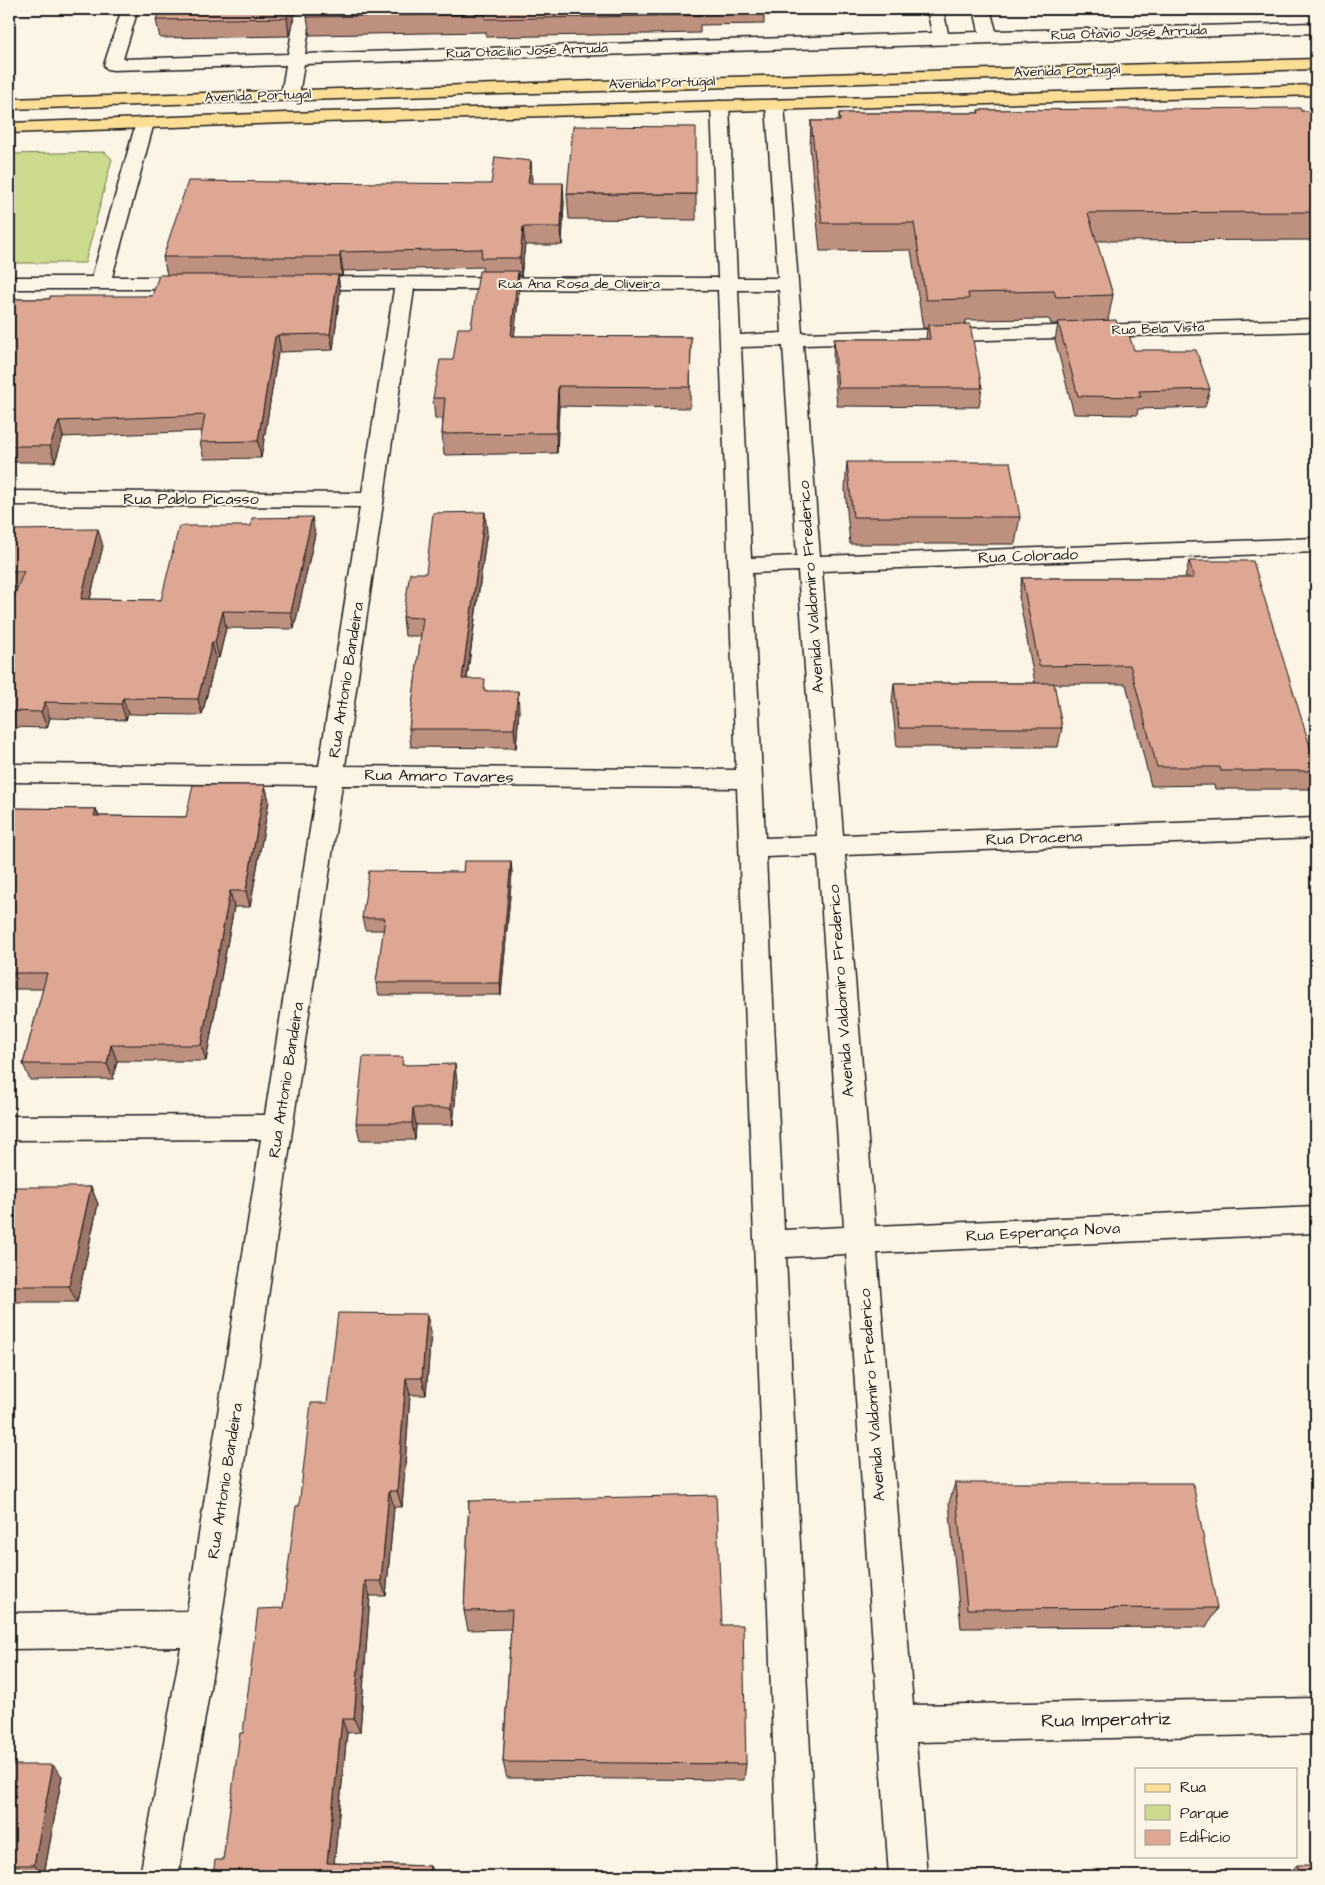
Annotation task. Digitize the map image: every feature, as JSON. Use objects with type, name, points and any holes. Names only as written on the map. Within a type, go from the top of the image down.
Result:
[{"type":"main road","name":"Avenida Portugal","points":[[9,104],[1316,64]]},
{"type":"main road","name":"Avenida Portugal","points":[[9,128],[1316,90]]},
{"type":"street","name":"Rua Otacílio José Arruda","points":[[130,9],[113,65],[941,38]]},
{"type":"street","points":[[290,95],[304,9]]},
{"type":"street","points":[[935,9],[941,38]]},
{"type":"street","points":[[982,9],[989,38]]},
{"type":"street","name":"Rua Otávio José Arruda","points":[[941,38],[1316,28]]},
{"type":"street","points":[[720,106],[797,1876]]},
{"type":"street","name":"Avenida Valdomiro Frederico","points":[[775,106],[908,1876]]},
{"type":"street","points":[[100,283],[145,123]]},
{"type":"street","points":[[9,283],[209,283]]},
{"type":"street","name":"Rua Ana Rosa de Oliveira","points":[[287,283],[789,284]]},
{"type":"street","name":"Rua Antonio Bandeira","points":[[159,1876],[202,1629],[406,283]]},
{"type":"street","name":"Rua Bela Vista","points":[[730,340],[1316,325]]},
{"type":"street","name":"Rua Pablo Picasso","points":[[9,498],[373,500]]},
{"type":"street","name":"Rua Colorado","points":[[740,566],[1316,546]]},
{"type":"street","name":"Rua Amaro Tavares","points":[[9,773],[331,774],[750,780]]},
{"type":"street","name":"Rua Dracena","points":[[752,848],[1316,828]]},
{"type":"street","points":[[9,1128],[279,1126]]},
{"type":"street","name":"Rua Esperança Nova","points":[[770,1244],[1316,1220]]},
{"type":"street","points":[[9,1631],[202,1629]]},
{"type":"street","name":"Rua Imperatriz","points":[[896,1724],[1316,1716]]},
{"type":"green space","points":[[105,152],[112,159],[85,263],[9,263],[9,154]]},
{"type":"building","points":[[160,9],[289,9],[287,18],[156,20]]},
{"type":"building","points":[[308,9],[699,9],[700,15],[485,19],[485,14],[307,17]]},
{"type":"building","points":[[1300,108],[1301,111],[1316,111],[1316,212],[1088,213],[1113,295],[1056,297],[1054,291],[968,293],[969,299],[926,300],[914,223],[822,223],[811,121],[840,121],[839,113],[979,113],[978,110]]},
{"type":"building","points":[[573,126],[696,127],[696,194],[567,194]]},
{"type":"building","points":[[495,157],[531,161],[528,183],[563,183],[561,227],[523,227],[520,258],[481,258],[482,249],[340,252],[340,257],[163,257],[188,181],[491,184]]},
{"type":"building","points":[[479,271],[518,271],[511,336],[691,337],[690,387],[558,386],[556,433],[442,434],[445,398],[433,398],[440,360],[453,360],[458,328],[471,328]]},
{"type":"building","points":[[159,275],[338,275],[330,334],[278,335],[275,337],[258,441],[200,442],[205,415],[59,421],[50,446],[9,446],[9,299],[50,299],[50,296],[152,296]]},
{"type":"building","points":[[1116,320],[1121,335],[1129,335],[1134,350],[1196,350],[1210,389],[1139,391],[1141,397],[1078,396],[1058,322]]},
{"type":"building","points":[[970,324],[982,388],[838,388],[834,339],[930,339],[928,325]]},
{"type":"building","points":[[847,462],[1010,462],[1020,517],[853,517]]},
{"type":"building","points":[[485,512],[462,679],[485,679],[484,691],[518,691],[514,729],[409,729],[423,618],[403,617],[410,573],[426,573],[433,513]]},
{"type":"building","points":[[312,517],[291,612],[223,611],[215,642],[212,642],[198,699],[123,698],[121,704],[45,702],[41,712],[9,711],[9,609],[24,571],[9,571],[9,530],[98,529],[81,599],[161,600],[179,526],[251,526],[252,518]]},
{"type":"building","points":[[1189,561],[1253,561],[1316,771],[1221,771],[1220,767],[1157,767],[1130,665],[1039,666],[1022,578],[1194,578]]},
{"type":"building","points":[[894,683],[1054,683],[1062,728],[899,728]]},
{"type":"building","points":[[193,785],[265,785],[246,891],[230,891],[201,1045],[111,1045],[107,1064],[23,1064],[47,973],[9,973],[9,808],[96,809],[94,816],[186,817]]},
{"type":"building","points":[[464,861],[511,861],[500,983],[376,983],[385,918],[362,918],[369,871],[463,872]]},
{"type":"building","points":[[363,1057],[403,1057],[402,1065],[455,1064],[451,1108],[413,1108],[412,1123],[356,1123]]},
{"type":"building","points":[[10,1187],[91,1187],[69,1286],[9,1286]]},
{"type":"building","points":[[338,1313],[427,1314],[422,1378],[406,1378],[397,1491],[389,1491],[381,1581],[365,1581],[354,1719],[342,1719],[327,1863],[430,1866],[429,1876],[213,1876],[215,1860],[223,1860],[240,1733],[243,1733],[258,1609],[283,1608],[296,1506],[299,1506],[311,1403],[327,1403]]},
{"type":"building","points":[[955,1483],[1193,1483],[1217,1608],[967,1609]]},
{"type":"building","points":[[716,1495],[722,1625],[743,1625],[746,1764],[503,1762],[512,1610],[464,1611],[469,1501]]},
{"type":"building","points":[[9,1765],[53,1765],[34,1865],[9,1865]]},
{"type":"building","points":[[1297,1865],[1316,1865],[1316,1876],[1299,1876]]}]
